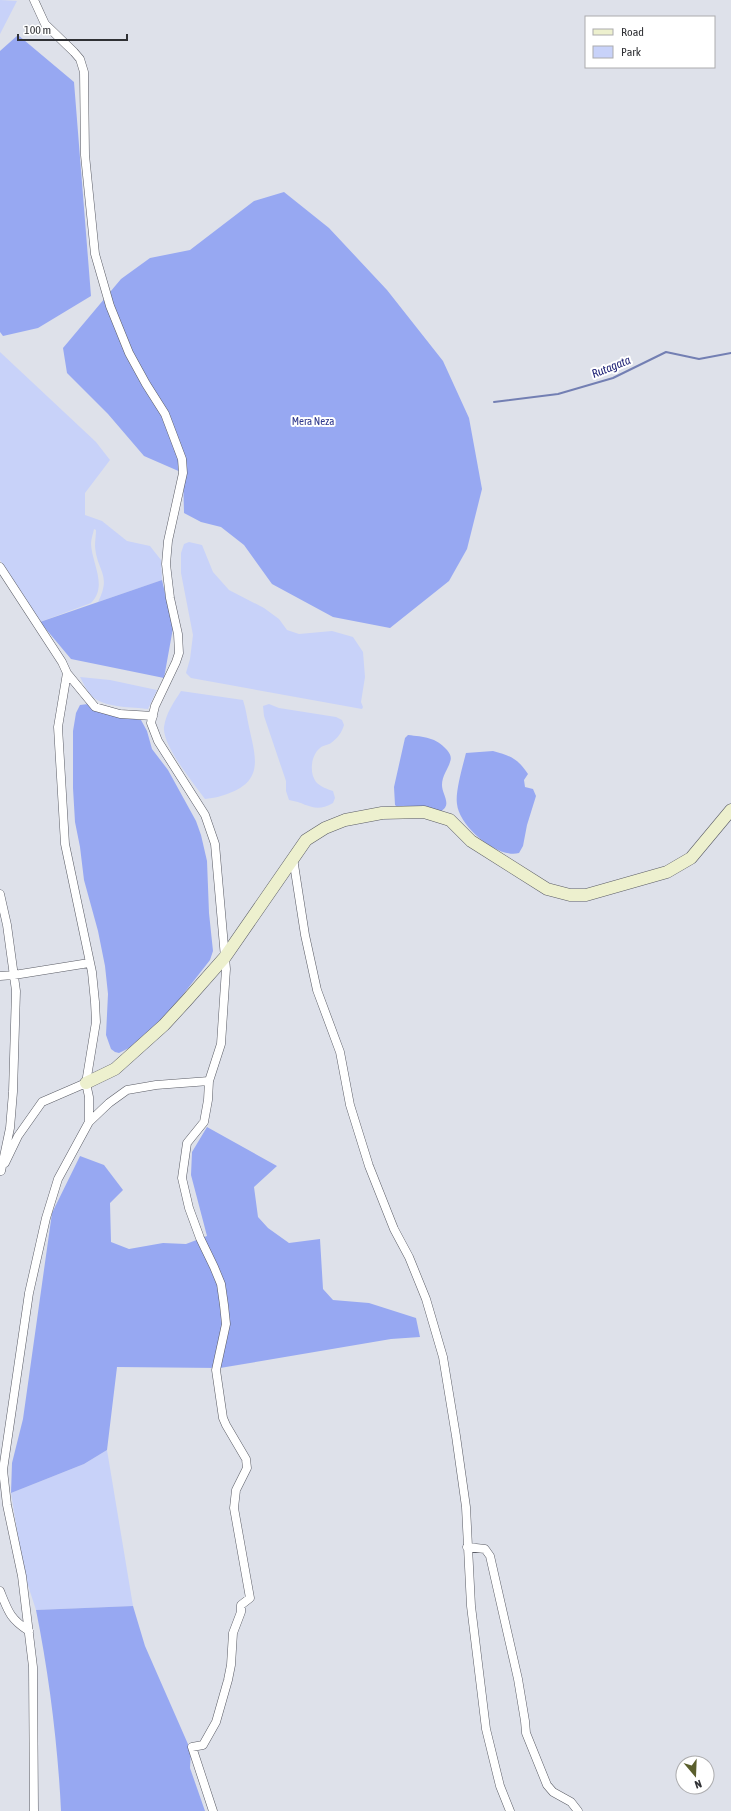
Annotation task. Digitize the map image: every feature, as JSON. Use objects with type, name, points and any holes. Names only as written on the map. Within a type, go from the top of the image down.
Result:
[{"type":"street","points":[[34,0],[45,24],[80,59],[84,72],[85,155],[95,254],[110,306],[129,353],[165,414],[182,459],[183,474],[168,541],[166,564],[170,598],[178,634],[179,653],[155,706],[151,723],[158,741],[205,815],[215,844],[226,969],[221,1044],[209,1081],[208,1100],[204,1122],[187,1143],[182,1178],[189,1208],[220,1284],[224,1305],[226,1324],[216,1370],[223,1418],[246,1459],[247,1468],[236,1490],[234,1508],[250,1598],[241,1605],[241,1612],[233,1633],[231,1665],[216,1722],[204,1745],[192,1747],[213,1811]]},
{"type":"street","points":[[0,567],[62,662],[67,673],[95,707],[120,714],[153,716]]},
{"type":"street","points":[[67,673],[58,727],[65,844],[90,963],[96,1022],[86,1083],[89,1097],[89,1122]]},
{"type":"street","points":[[1,1173],[18,1136],[42,1102],[86,1083],[115,1068],[164,1025],[225,956],[306,840],[325,828],[345,820],[382,814],[424,812],[450,820],[471,841],[546,889],[570,896],[586,894],[666,872],[691,858],[731,810]]},
{"type":"street","points":[[293,858],[304,928],[317,990],[340,1052],[350,1105],[369,1166],[394,1229],[409,1257],[426,1299],[443,1357],[466,1507],[471,1606],[486,1729],[500,1786],[510,1811]]},
{"type":"street","points":[[0,894],[16,991],[13,1092],[10,1128],[1,1173]]},
{"type":"street","points":[[0,976],[90,963]]},
{"type":"street","points":[[34,1811],[34,1693],[29,1631],[22,1576],[6,1505],[3,1470],[29,1293],[46,1218],[58,1179],[89,1122],[109,1103],[127,1090],[156,1085],[209,1081]]},
{"type":"street","points":[[468,1547],[485,1549],[490,1556],[518,1679],[526,1733],[538,1765],[547,1785],[553,1792],[566,1798],[578,1811]]},
{"type":"street","points":[[0,1591],[7,1609],[16,1623],[29,1631]]},
{"type":"green space","points":[[0,0],[17,1],[0,34]]},
{"type":"green space","points":[[18,35],[74,82],[91,296],[38,328],[3,336],[0,332],[0,51]]},
{"type":"green space","name":"Mera Neza","points":[[284,192],[329,228],[387,290],[443,361],[469,418],[482,489],[467,549],[449,581],[390,628],[333,617],[272,584],[244,545],[221,527],[201,522],[184,513],[183,473],[144,456],[108,414],[67,373],[63,348],[121,279],[150,258],[190,250],[254,201]]},
{"type":"green space","points":[[0,352],[96,442],[110,460],[85,493],[85,515],[102,521],[127,541],[150,546],[161,560],[162,580],[98,602],[102,593],[104,579],[96,555],[96,530],[94,529],[91,544],[99,582],[96,596],[91,603],[40,622],[29,607],[0,560]]},
{"type":"green space","points":[[189,542],[202,545],[213,572],[229,590],[264,608],[279,619],[287,630],[299,634],[332,631],[353,637],[363,652],[365,677],[361,702],[363,707],[362,709],[191,678],[186,673],[190,659],[193,635],[181,573],[181,553],[184,544]]},
{"type":"green space","points":[[162,580],[173,628],[164,678],[71,659],[40,622]]},
{"type":"green space","points":[[80,677],[110,680],[157,690],[148,709],[106,704],[92,696]]},
{"type":"green space","points":[[181,691],[243,700],[255,756],[255,765],[249,780],[242,787],[225,795],[205,799],[173,754],[165,735],[164,727],[168,712]]},
{"type":"green space","points":[[88,704],[122,717],[141,720],[147,731],[152,749],[168,770],[196,821],[207,861],[209,913],[213,951],[210,960],[160,1022],[131,1047],[119,1053],[111,1049],[106,1035],[108,994],[105,966],[98,931],[84,880],[75,822],[73,788],[73,731],[76,713],[80,705]]},
{"type":"green space","points":[[269,704],[279,708],[336,717],[342,720],[344,725],[339,735],[331,743],[321,747],[317,751],[312,764],[312,774],[316,782],[322,787],[333,791],[335,798],[333,803],[321,808],[316,808],[289,800],[286,791],[286,781],[264,716],[263,706]]},
{"type":"green space","points":[[408,735],[424,737],[439,742],[447,750],[450,756],[451,760],[442,782],[446,806],[440,812],[402,811],[395,805],[394,787],[405,738]]},
{"type":"green space","points":[[493,751],[509,756],[520,764],[528,774],[524,780],[525,787],[533,789],[536,796],[527,825],[523,846],[519,853],[510,854],[490,846],[472,831],[464,822],[459,813],[457,804],[458,786],[466,753]]},
{"type":"green space","points":[[207,1127],[277,1166],[254,1187],[258,1217],[268,1228],[289,1243],[320,1239],[323,1289],[333,1300],[369,1303],[416,1318],[420,1337],[391,1339],[220,1368],[117,1367],[107,1450],[84,1464],[11,1493],[12,1463],[23,1419],[52,1213],[80,1156],[104,1165],[123,1190],[110,1203],[111,1242],[129,1249],[163,1243],[186,1244],[207,1236],[191,1175],[192,1152]]},
{"type":"green space","points":[[107,1450],[133,1606],[36,1610],[24,1573],[11,1493],[84,1464]]},
{"type":"green space","points":[[133,1606],[145,1646],[191,1751],[190,1768],[205,1811],[61,1811],[58,1761],[52,1710],[36,1610]]},
{"type":"waterway","name":"Rutagata","points":[[494,402],[558,394],[613,378],[666,352],[699,359],[731,353]]}]
